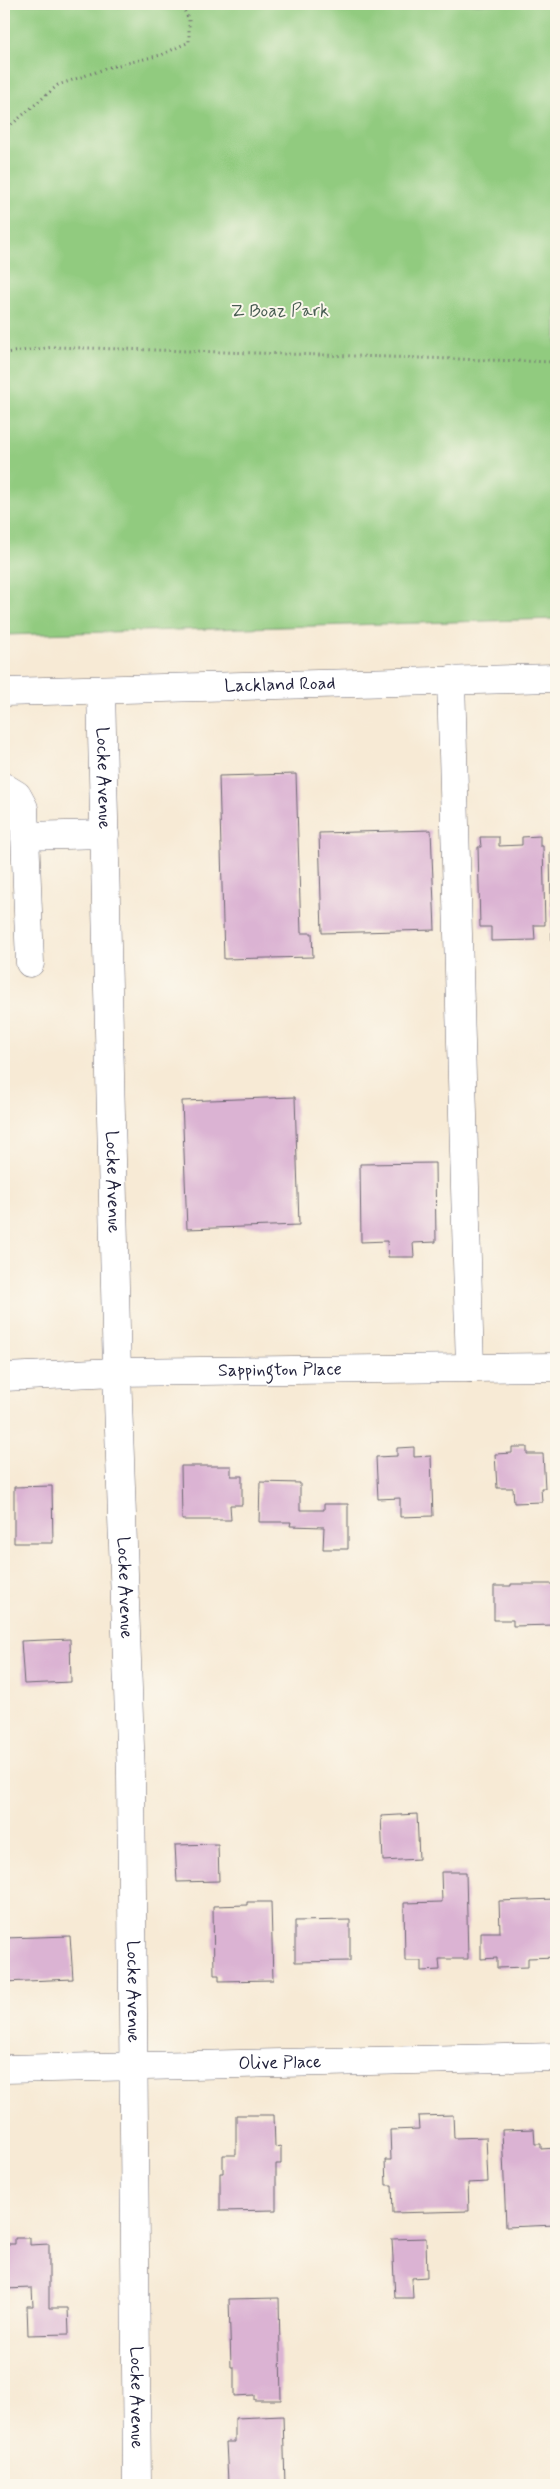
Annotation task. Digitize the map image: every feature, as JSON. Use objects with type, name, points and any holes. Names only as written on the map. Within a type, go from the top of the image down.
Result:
[{"type":"street","name":"Lackland Road","points":[[4,692],[556,678]]},
{"type":"street","points":[[451,680],[470,1368]]},
{"type":"street","name":"Locke Avenue","points":[[101,690],[117,1372],[131,1775],[137,2485]]},
{"type":"street","points":[[4,787],[17,795],[24,808],[30,963]]},
{"type":"street","points":[[25,836],[105,834]]},
{"type":"street","name":"Sappington Place","points":[[4,1376],[117,1372],[556,1367]]},
{"type":"street","name":"Olive Place","points":[[4,2069],[133,2068],[556,2057]]},
{"type":"path","points":[[4,131],[58,85],[110,67],[161,55],[189,42],[189,20],[181,4]]},
{"type":"path","points":[[4,353],[54,346],[556,362]]},
{"type":"green space","name":"Z Boaz Park","points":[[4,4],[556,4],[556,619],[4,635]]},
{"type":"building","points":[[296,774],[301,933],[312,933],[313,957],[224,959],[219,776]]},
{"type":"building","points":[[431,830],[435,930],[322,933],[319,833]]},
{"type":"building","points":[[540,836],[540,846],[543,846],[545,925],[534,925],[535,940],[491,941],[491,927],[480,927],[478,847],[481,847],[480,837],[499,837],[499,846],[522,845],[522,837]]},
{"type":"building","points":[[550,852],[556,852],[556,1013],[553,1013]]},
{"type":"building","points":[[295,1097],[299,1225],[187,1229],[182,1101]]},
{"type":"building","points":[[435,1163],[436,1242],[413,1243],[414,1257],[388,1257],[387,1241],[361,1242],[360,1164]]},
{"type":"building","points":[[414,1447],[414,1457],[431,1456],[433,1516],[400,1517],[400,1498],[378,1499],[376,1457],[397,1456],[397,1448]]},
{"type":"building","points":[[512,1447],[527,1447],[527,1454],[543,1454],[545,1488],[541,1488],[542,1502],[514,1503],[513,1488],[497,1488],[495,1454],[512,1453]]},
{"type":"building","points":[[181,1466],[231,1466],[231,1476],[242,1476],[242,1505],[230,1505],[231,1520],[182,1520]]},
{"type":"building","points":[[260,1482],[300,1483],[300,1510],[324,1510],[324,1504],[348,1504],[348,1549],[323,1549],[324,1527],[290,1526],[291,1522],[259,1522]]},
{"type":"building","points":[[52,1486],[53,1543],[14,1543],[14,1487]]},
{"type":"building","points":[[511,1584],[554,1584],[554,1625],[513,1626],[513,1620],[494,1620],[494,1586],[511,1586]]},
{"type":"building","points":[[70,1639],[71,1682],[24,1684],[21,1641]]},
{"type":"building","points":[[417,1814],[419,1859],[383,1861],[381,1816]]},
{"type":"building","points":[[218,1844],[219,1881],[177,1882],[175,1845]]},
{"type":"building","points":[[441,1872],[466,1872],[468,1959],[439,1959],[440,1970],[421,1971],[421,1961],[405,1961],[404,1903],[442,1902]]},
{"type":"building","points":[[556,1899],[556,1957],[528,1958],[528,1967],[497,1968],[497,1958],[481,1959],[481,1932],[500,1932],[499,1901]]},
{"type":"building","points":[[247,1902],[271,1902],[273,1980],[219,1981],[219,1975],[214,1975],[213,1906],[247,1905]]},
{"type":"building","points":[[350,1920],[350,1961],[295,1962],[295,1921]]},
{"type":"building","points":[[70,1936],[73,1979],[4,1982],[4,1938]]},
{"type":"building","points":[[236,2115],[274,2115],[275,2147],[281,2146],[281,2164],[276,2164],[276,2210],[220,2211],[220,2173],[223,2173],[223,2155],[236,2155]]},
{"type":"building","points":[[453,2115],[454,2138],[486,2137],[488,2182],[468,2183],[469,2211],[393,2213],[392,2185],[386,2185],[385,2160],[391,2160],[390,2130],[419,2129],[418,2116]]},
{"type":"building","points":[[534,2129],[535,2144],[541,2144],[541,2149],[556,2148],[556,2225],[506,2227],[502,2130]]},
{"type":"building","points":[[15,2238],[30,2238],[30,2245],[49,2244],[49,2308],[68,2308],[69,2334],[28,2335],[27,2306],[33,2306],[32,2288],[4,2289],[4,2244],[15,2244]]},
{"type":"building","points":[[426,2238],[427,2277],[412,2278],[413,2298],[395,2298],[392,2239]]},
{"type":"building","points":[[279,2298],[281,2400],[254,2400],[254,2395],[234,2396],[234,2367],[231,2367],[229,2299]]},
{"type":"building","points":[[283,2416],[285,2485],[236,2485],[236,2482],[228,2482],[226,2442],[235,2442],[235,2418]]}]
